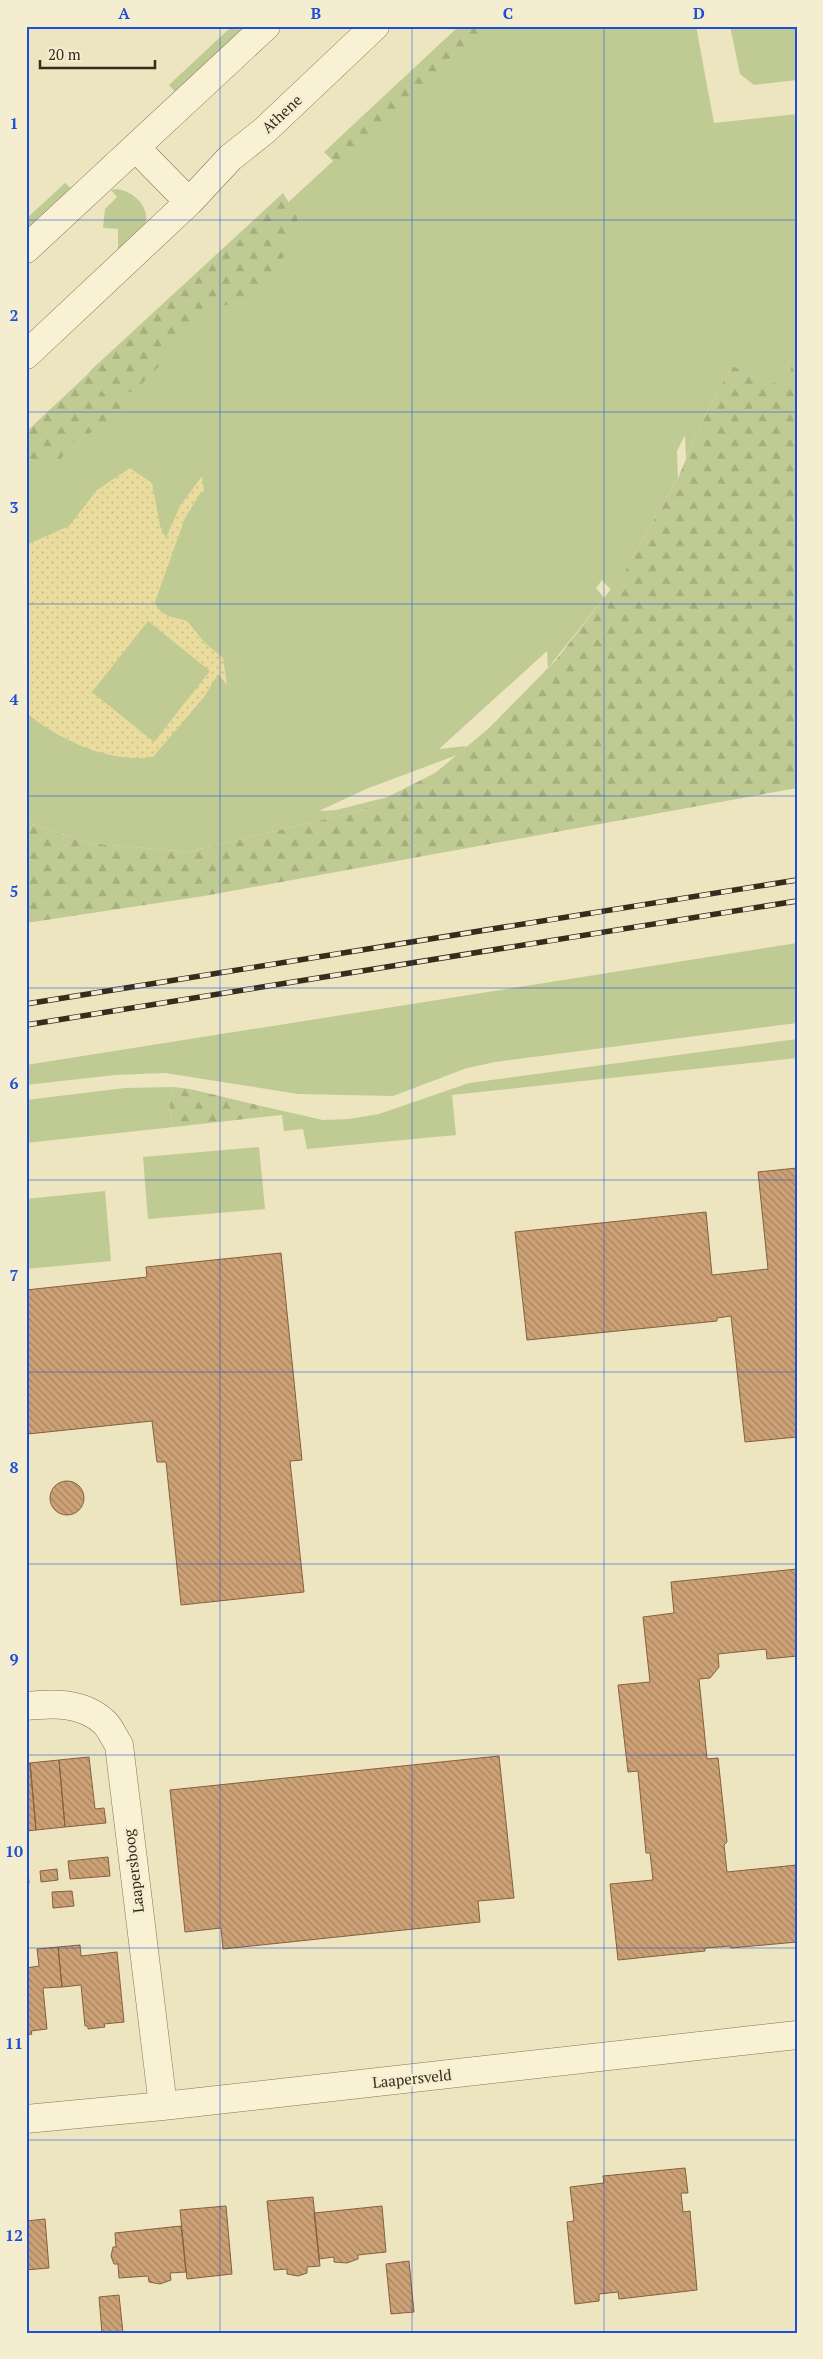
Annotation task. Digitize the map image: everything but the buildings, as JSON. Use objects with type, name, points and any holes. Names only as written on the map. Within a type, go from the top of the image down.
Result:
[{"type":"street","points":[[26,250],[266,26]]},
{"type":"street","name":"Athene","points":[[26,354],[189,202],[230,158],[264,131],[375,26]]},
{"type":"street","points":[[136,148],[189,202]]},
{"type":"street","name":"Laapersboog","points":[[26,1706],[54,1703],[81,1708],[105,1722],[119,1745],[163,2106]]},
{"type":"street","name":"Laapersveld","points":[[26,2119],[163,2106],[797,2036]]},
{"type":"green space","points":[[232,26],[251,26],[178,95],[169,85]]},
{"type":"green space","points":[[459,26],[501,26],[339,167],[324,152]]},
{"type":"green space","points":[[480,26],[696,26],[714,123],[797,114],[797,777],[795,472],[732,366],[703,419],[686,459],[685,435],[677,451],[678,478],[625,571],[611,590],[602,580],[596,588],[604,598],[548,668],[547,651],[439,749],[467,746],[457,755],[366,789],[319,811],[336,810],[388,797],[360,811],[187,852],[88,843],[26,822],[26,442],[93,380],[88,374],[91,370],[98,377]]},
{"type":"green space","points":[[730,26],[797,26],[797,80],[754,85],[740,74]]},
{"type":"green space","points":[[65,183],[74,191],[26,236],[26,219]]},
{"type":"green space","points":[[117,189],[130,193],[135,197],[144,208],[146,214],[144,228],[118,257],[118,229],[103,228],[105,209],[117,197],[111,190]]},
{"type":"green space","points":[[283,193],[297,216],[298,230],[289,250],[252,298],[200,312],[192,317],[163,362],[134,392],[112,393],[91,370]]},
{"type":"green space","points":[[797,345],[797,788],[204,896],[26,923],[26,822],[88,843],[187,852],[360,811],[435,773],[488,729],[556,660],[625,571],[678,478],[703,419],[732,366],[786,388]]},
{"type":"green space","points":[[88,374],[106,396],[123,401],[126,406],[124,411],[110,418],[102,427],[74,441],[60,460],[39,464],[26,460],[26,432]]},
{"type":"green space","points":[[797,943],[797,1023],[495,1062],[467,1068],[393,1096],[298,1094],[165,1073],[115,1075],[26,1085],[26,1065]]},
{"type":"green space","points":[[797,1039],[797,1058],[452,1095],[456,1135],[307,1149],[303,1129],[284,1131],[282,1115],[262,1117],[261,1106],[323,1120],[349,1119],[379,1114],[469,1083]]},
{"type":"green space","points":[[173,1087],[169,1107],[174,1127],[26,1143],[26,1100],[125,1088]]},
{"type":"green space","points":[[173,1087],[190,1089],[261,1106],[262,1117],[174,1127],[169,1107]]},
{"type":"green space","points":[[259,1147],[265,1209],[148,1219],[143,1157]]},
{"type":"green space","points":[[105,1191],[111,1261],[26,1269],[26,1199]]},
{"type":"sand","points":[[130,468],[152,483],[160,526],[166,538],[180,506],[202,476],[204,492],[201,492],[185,518],[155,602],[158,609],[168,616],[187,621],[205,643],[223,658],[227,685],[218,674],[204,697],[153,757],[120,757],[87,748],[56,733],[29,715],[26,716],[26,545],[69,526],[97,490]],"holes":[[[148,621],[210,671],[154,742],[92,692]]]},
{"type":"railway","points":[[26,1004],[797,880]]},
{"type":"railway","points":[[26,1025],[797,901]]}]
